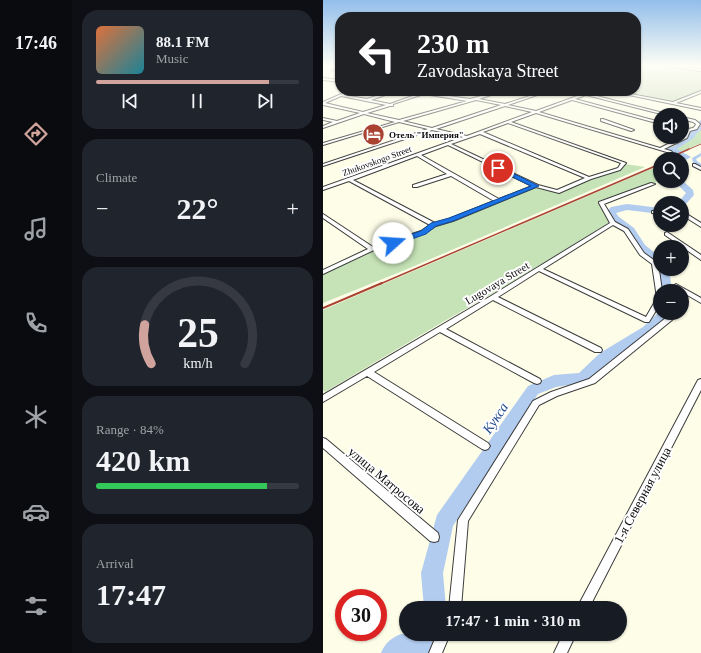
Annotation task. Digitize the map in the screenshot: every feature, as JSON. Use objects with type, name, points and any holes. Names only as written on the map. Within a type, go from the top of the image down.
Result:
[{"type":"street","points":[[323,103],[338,96]]},
{"type":"street","points":[[349,96],[392,105]]},
{"type":"street","points":[[368,100],[377,96]]},
{"type":"street","points":[[323,127],[415,96]]},
{"type":"street","points":[[448,96],[471,100]]},
{"type":"street","points":[[323,144],[484,96]]},
{"type":"street","points":[[323,165],[532,96]]},
{"type":"street","name":"Zhukovskogo Street","points":[[323,189],[579,96]]},
{"type":"street","points":[[596,96],[653,111]]},
{"type":"street","points":[[639,96],[701,109]]},
{"type":"street","points":[[673,103],[690,96]]},
{"type":"street","points":[[476,99],[536,112],[639,144],[670,152]]},
{"type":"street","points":[[572,99],[653,121]]},
{"type":"street","points":[[323,103],[467,137]]},
{"type":"street","points":[[323,119],[337,123]]},
{"type":"street","points":[[602,120],[632,130]]},
{"type":"street","points":[[689,120],[698,124],[697,128],[694,130],[689,130]]},
{"type":"street","points":[[448,144],[536,186],[557,192],[589,178],[619,168],[624,162],[507,122]]},
{"type":"street","points":[[611,127],[617,125]]},
{"type":"street","points":[[599,131],[605,129]]},
{"type":"street","points":[[479,132],[589,178]]},
{"type":"street","points":[[660,149],[671,144]]},
{"type":"street","points":[[418,155],[498,201]]},
{"type":"street","points":[[694,165],[701,169]]},
{"type":"street","points":[[415,186],[451,174]]},
{"type":"street","points":[[350,180],[434,225]]},
{"type":"street","points":[[653,184],[601,203],[613,223],[626,230],[642,254],[655,263],[658,284]]},
{"type":"street","points":[[323,272],[372,249],[423,232],[434,225],[451,220],[536,186]]},
{"type":"street","points":[[323,216],[372,249]]},
{"type":"street","points":[[689,218],[701,225]]},
{"type":"street","name":"Lugovaya Street","points":[[323,399],[441,329],[613,223]]},
{"type":"street","points":[[667,234],[701,258]]},
{"type":"street","points":[[539,269],[647,320],[653,310]]},
{"type":"street","points":[[689,295],[701,301]]},
{"type":"street","points":[[493,297],[598,350]]},
{"type":"street","points":[[456,601],[463,520],[536,402],[592,381],[668,320]]},
{"type":"street","points":[[441,329],[537,381]]},
{"type":"street","points":[[367,372],[485,446]]},
{"type":"street","name":"1-я Северная улица","points":[[587,601],[701,382]]},
{"type":"street","name":"улица Матросова","points":[[323,442],[434,537]]},
{"type":"street","points":[[435,653],[441,641]]},
{"type":"street","points":[[560,653],[566,641]]},
{"type":"green space","points":[[649,96],[685,96],[672,101]]},
{"type":"green space","points":[[701,128],[701,143],[680,152],[673,148],[683,144],[689,144],[689,141],[694,138],[695,133]]},
{"type":"green space","points":[[625,164],[645,167],[405,270],[323,303],[323,274],[374,251],[424,233],[435,226],[536,187],[556,193],[561,192],[590,178],[618,170]]},
{"type":"green space","points":[[653,168],[653,183],[599,204],[609,222],[608,223],[504,287],[325,392],[323,390],[323,310]]},
{"type":"waterway","name":"Кукса","points":[[677,152],[671,149],[679,146],[681,143],[692,137],[693,133],[699,128],[701,122]]},
{"type":"waterway","points":[[701,154],[694,158],[695,162],[701,166]]},
{"type":"waterway","name":"Кукса","points":[[686,188],[690,192],[689,196]]},
{"type":"waterway","name":"Кукса","points":[[653,210],[620,207],[611,212],[615,219],[631,230],[641,247],[653,257]]},
{"type":"waterway","name":"Кукса","points":[[664,276],[665,284]]},
{"type":"waterway","name":"Кукса","points":[[434,601],[432,573],[444,522],[533,390],[554,381],[583,378],[605,357],[648,330],[658,320]]},
{"type":"waterway","name":"Кукса","points":[[393,653],[401,646],[426,647],[428,641]]},
{"type":"railway","points":[[687,150],[701,144]]},
{"type":"railway","points":[[682,152],[689,149]]},
{"type":"railway","points":[[380,284],[653,167]]},
{"type":"railway","points":[[323,308],[382,283]]},
{"type":"place","name":"Отель \"Империя\"","points":[[374,135]]},
{"type":"route","points":[[393,243],[423,232],[434,225],[451,220],[536,186],[498,168]]}]
